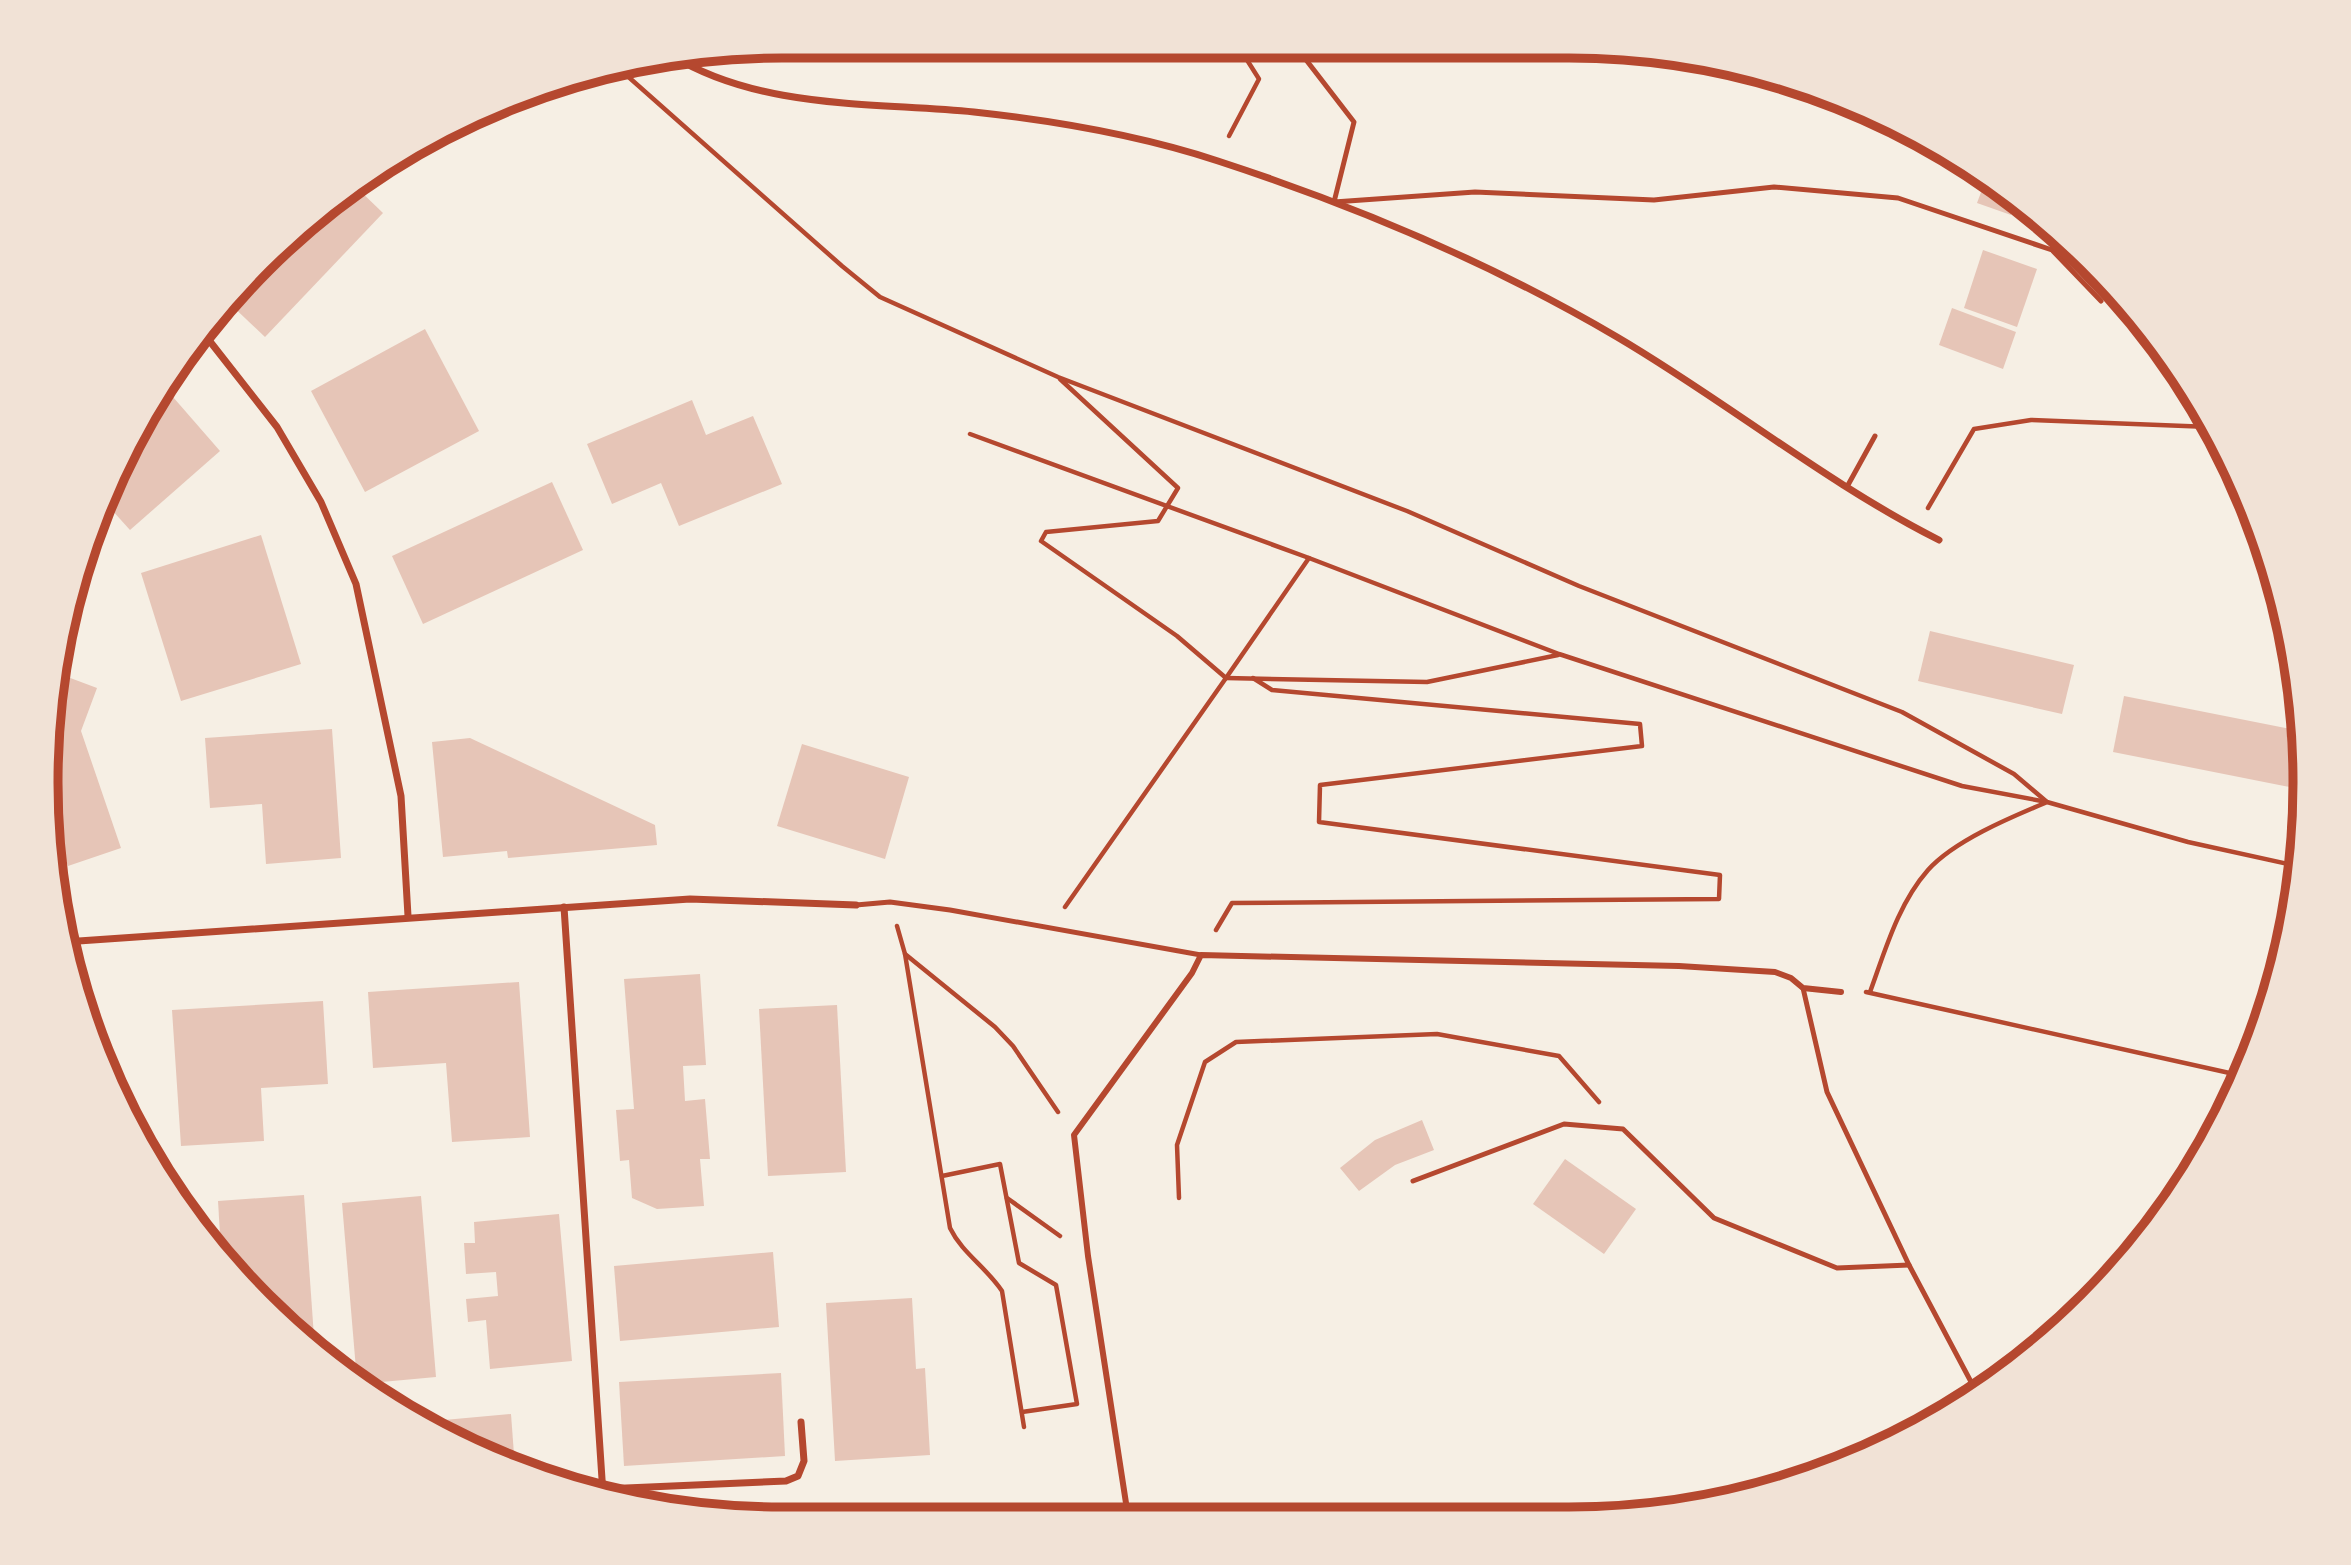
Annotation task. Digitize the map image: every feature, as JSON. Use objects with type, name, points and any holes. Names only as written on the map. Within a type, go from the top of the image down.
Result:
[{"type":"street","points":[[687,64],[706,75],[754,90],[1051,121],[1137,139],[1216,160],[1334,202],[1482,265],[1595,324],[1847,485],[1940,540]]},
{"type":"street","points":[[209,340],[277,427],[321,502],[356,584],[401,796],[408,916]]},
{"type":"street","points":[[76,941],[408,916],[690,899],[856,905]]},
{"type":"street","points":[[564,907],[603,1485]]},
{"type":"street","points":[[1127,1507],[1088,1256],[1074,1135],[1192,973],[1201,954],[1775,972],[1791,978],[1803,988],[1841,992]]},
{"type":"street","points":[[629,1490],[786,1481],[798,1476],[804,1461],[801,1422]]},
{"type":"lane","points":[[1305,58],[1354,122],[1334,202],[1475,192],[1614,200],[1685,199],[1774,187],[1898,198],[2052,250],[2101,301]]},
{"type":"lane","points":[[1847,485],[1875,436]]},
{"type":"lane","points":[[856,905],[890,902],[1201,954]]},
{"type":"lane","points":[[1803,988],[1826,1092],[1909,1265],[1972,1384]]},
{"type":"lane","points":[[1413,1181],[1564,1124],[1623,1129],[1714,1218],[1837,1268],[1909,1265]]},
{"type":"path","points":[[1216,160],[1259,79],[1246,58]]},
{"type":"path","points":[[626,75],[880,297],[1058,377],[1406,512],[1579,586],[1902,712],[2014,774],[2047,802]]},
{"type":"path","points":[[1058,377],[1178,488],[1158,521],[1046,532],[1041,541],[1177,636],[1226,678],[1427,682],[1559,654]]},
{"type":"path","points":[[1916,528],[1974,429],[2031,420],[2200,427]]},
{"type":"path","points":[[970,434],[1168,505],[1559,654],[1962,786],[2047,802],[2188,842],[2288,864]]},
{"type":"path","points":[[1054,930],[1064,909],[1309,558]]},
{"type":"path","points":[[1201,954],[1232,903],[1719,899],[1720,875],[1320,822],[1320,785],[1642,746],[1640,724],[1272,690],[1253,678]]},
{"type":"path","points":[[1870,992],[1901,912],[1929,869],[1987,827],[2047,802]]},
{"type":"path","points":[[890,902],[905,954],[950,1228],[958,1245],[991,1275],[1002,1291],[1024,1427]]},
{"type":"path","points":[[905,954],[995,1027],[1013,1046],[1074,1135]]},
{"type":"path","points":[[1841,992],[1870,992],[2232,1074]]},
{"type":"path","points":[[1179,1198],[1177,1145],[1205,1062],[1236,1042],[1437,1034],[1559,1056],[1623,1129]]},
{"type":"path","points":[[942,1177],[1000,1164],[1019,1263],[1056,1285],[1077,1404],[1023,1412]]},
{"type":"path","points":[[1006,1198],[1088,1256]]},
{"type":"building","points":[[1983,188],[2013,210],[2011,215],[1977,203]]},
{"type":"building","points":[[362,193],[383,213],[265,337],[235,309],[270,270],[305,238]]},
{"type":"building","points":[[1983,250],[2037,269],[2017,327],[1964,308]]},
{"type":"building","points":[[1952,308],[2016,332],[2003,369],[1939,345]]},
{"type":"building","points":[[425,329],[479,431],[365,492],[311,391]]},
{"type":"building","points":[[171,395],[220,451],[130,530],[111,509],[132,462]]},
{"type":"building","points":[[692,400],[706,435],[753,416],[782,484],[679,526],[661,483],[612,504],[587,444]]},
{"type":"building","points":[[552,482],[583,550],[423,624],[392,556]]},
{"type":"building","points":[[261,535],[301,664],[181,701],[141,573]]},
{"type":"building","points":[[1930,631],[2074,665],[2062,714],[1918,681]]},
{"type":"building","points":[[66,676],[97,688],[81,731],[121,848],[68,866],[61,845],[58,782],[59,735]]},
{"type":"building","points":[[2124,696],[2291,729],[2293,788],[2113,752]]},
{"type":"building","points":[[332,729],[341,858],[266,864],[262,804],[210,808],[205,738]]},
{"type":"building","points":[[470,738],[655,825],[657,845],[508,858],[507,851],[443,857],[432,742]]},
{"type":"building","points":[[802,744],[909,777],[885,859],[777,826]]},
{"type":"building","points":[[700,974],[706,1065],[683,1066],[685,1101],[705,1099],[710,1159],[700,1159],[704,1206],[657,1209],[632,1198],[629,1160],[620,1161],[616,1110],[634,1109],[624,979]]},
{"type":"building","points":[[519,982],[530,1137],[452,1142],[446,1063],[373,1068],[368,992]]},
{"type":"building","points":[[323,1001],[328,1084],[261,1088],[264,1141],[181,1146],[172,1010]]},
{"type":"building","points":[[837,1005],[846,1172],[768,1176],[759,1009]]},
{"type":"building","points":[[1422,1120],[1434,1150],[1395,1165],[1359,1191],[1340,1168],[1375,1140]]},
{"type":"building","points":[[1565,1159],[1636,1209],[1604,1254],[1533,1204]]},
{"type":"building","points":[[304,1195],[314,1334],[270,1295],[220,1239],[218,1201]]},
{"type":"building","points":[[421,1196],[436,1377],[376,1382],[356,1368],[342,1203]]},
{"type":"building","points":[[559,1214],[572,1361],[490,1369],[486,1320],[468,1322],[466,1299],[498,1296],[496,1272],[466,1274],[464,1243],[475,1243],[474,1222]]},
{"type":"building","points":[[773,1252],[779,1327],[620,1341],[614,1266]]},
{"type":"building","points":[[912,1298],[916,1369],[925,1368],[930,1455],[835,1461],[826,1303]]},
{"type":"building","points":[[781,1373],[785,1456],[624,1466],[619,1382]]},
{"type":"building","points":[[511,1414],[514,1455],[462,1433],[439,1420]]},
{"type":"building","points":[[928,1503],[928,1507],[889,1507]]}]
